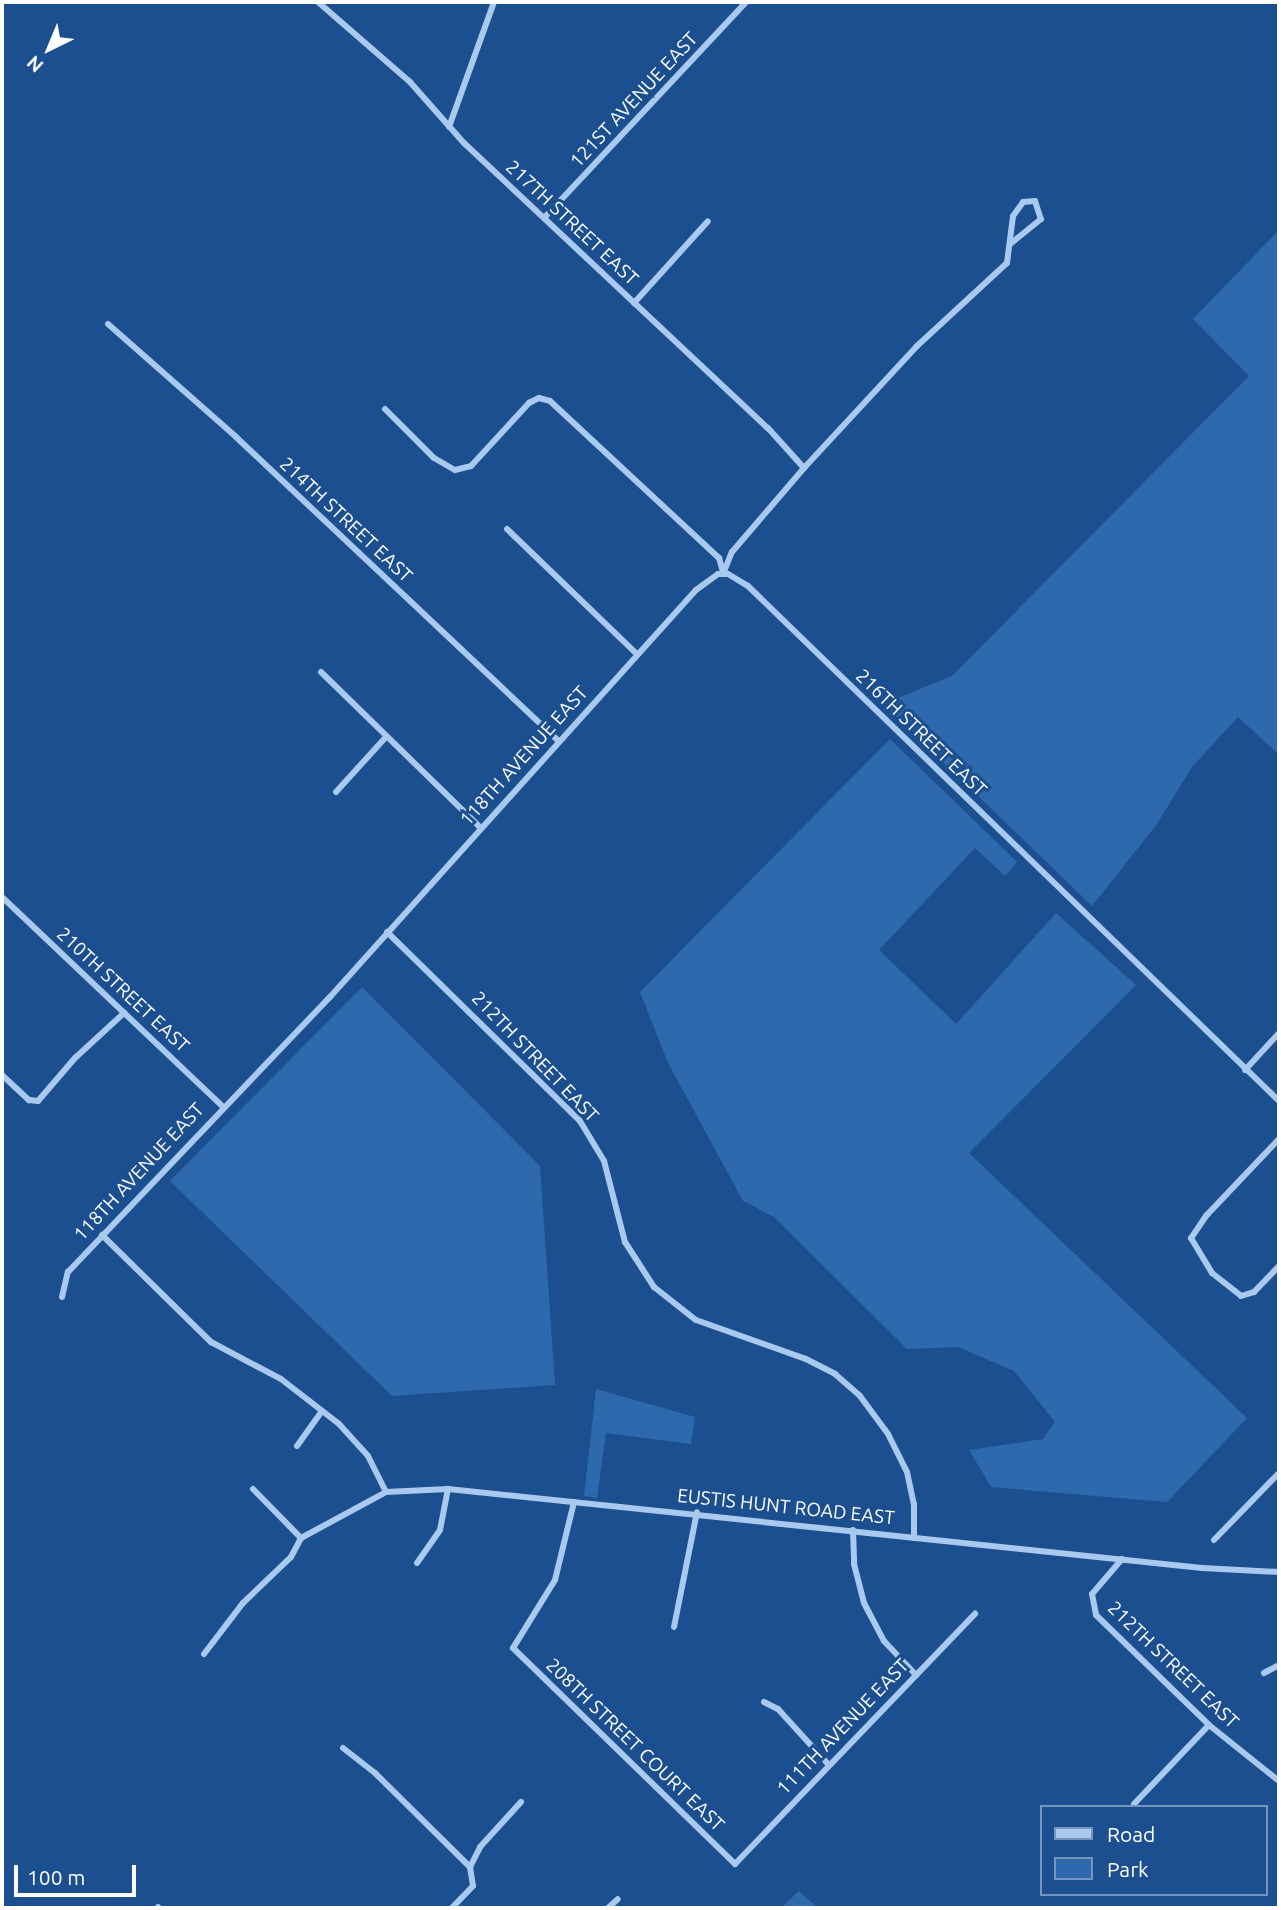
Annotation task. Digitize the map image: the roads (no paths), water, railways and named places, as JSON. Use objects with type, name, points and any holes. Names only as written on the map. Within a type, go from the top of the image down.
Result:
[{"type":"street","name":"217TH STREET EAST","points":[[318,2],[410,82],[449,127],[797,456],[804,468]]},
{"type":"street","points":[[449,127],[494,2]]},
{"type":"street","name":"121ST AVENUE EAST","points":[[544,219],[746,2]]},
{"type":"street","name":"118TH AVENUE EAST","points":[[62,1297],[68,1272],[387,932],[707,579],[723,574],[732,552],[804,468],[917,346],[1007,262],[1017,208],[1029,199],[1035,201],[1041,219],[1011,243]]},
{"type":"street","points":[[634,303],[708,221]]},
{"type":"street","name":"214TH STREET EAST","points":[[108,324],[236,437],[559,741]]},
{"type":"street","name":"216TH STREET EAST","points":[[385,409],[434,458],[456,470],[471,466],[529,403],[539,398],[559,407],[719,558],[723,574],[748,586],[1279,1101]]},
{"type":"street","points":[[507,529],[637,654]]},
{"type":"street","points":[[321,673],[384,739],[481,828]]},
{"type":"street","points":[[336,792],[384,739]]},
{"type":"street","name":"210TH STREET EAST","points":[[2,897],[222,1106]]},
{"type":"street","name":"212TH STREET EAST","points":[[387,932],[580,1121],[604,1161],[625,1241],[654,1287],[696,1320],[806,1359],[835,1374],[860,1396],[888,1434],[907,1472],[914,1504],[914,1538]]},
{"type":"street","points":[[2,1075],[29,1100],[38,1101],[75,1058],[124,1013]]},
{"type":"street","points":[[1245,1069],[1279,1033]]},
{"type":"street","points":[[1279,1139],[1206,1216],[1191,1238],[1212,1273],[1241,1296],[1254,1292],[1279,1266]]},
{"type":"street","points":[[102,1236],[211,1342],[281,1379],[322,1411],[359,1445],[386,1492]]},
{"type":"street","points":[[297,1446],[322,1411]]},
{"type":"street","points":[[1213,1540],[1279,1473]]},
{"type":"street","points":[[204,1654],[243,1603],[291,1557],[301,1538],[253,1489]]},
{"type":"street","points":[[416,1563],[440,1530],[448,1489]]},
{"type":"street","name":"EUSTIS HUNT ROAD EAST","points":[[301,1538],[386,1492],[448,1489],[697,1512],[1122,1559],[1279,1572]]},
{"type":"street","name":"208TH STREET COURT EAST","points":[[574,1502],[555,1580],[513,1648],[736,1864]]},
{"type":"street","points":[[674,1627],[697,1512]]},
{"type":"street","points":[[853,1530],[855,1571],[864,1603],[884,1641],[916,1675]]},
{"type":"street","name":"212TH STREET EAST","points":[[1122,1559],[1092,1594],[1092,1608],[1209,1725],[1279,1781]]},
{"type":"street","name":"111TH AVENUE EAST","points":[[736,1864],[828,1764],[975,1614]]},
{"type":"street","points":[[1264,1673],[1279,1665]]},
{"type":"street","points":[[764,1702],[778,1709],[828,1764]]},
{"type":"street","points":[[1134,1804],[1209,1725]]},
{"type":"street","points":[[343,1748],[375,1773],[470,1867],[471,1889],[452,1908]]},
{"type":"street","points":[[470,1867],[480,1847],[521,1802]]},
{"type":"street","points":[[608,1908],[618,1899]]}]
